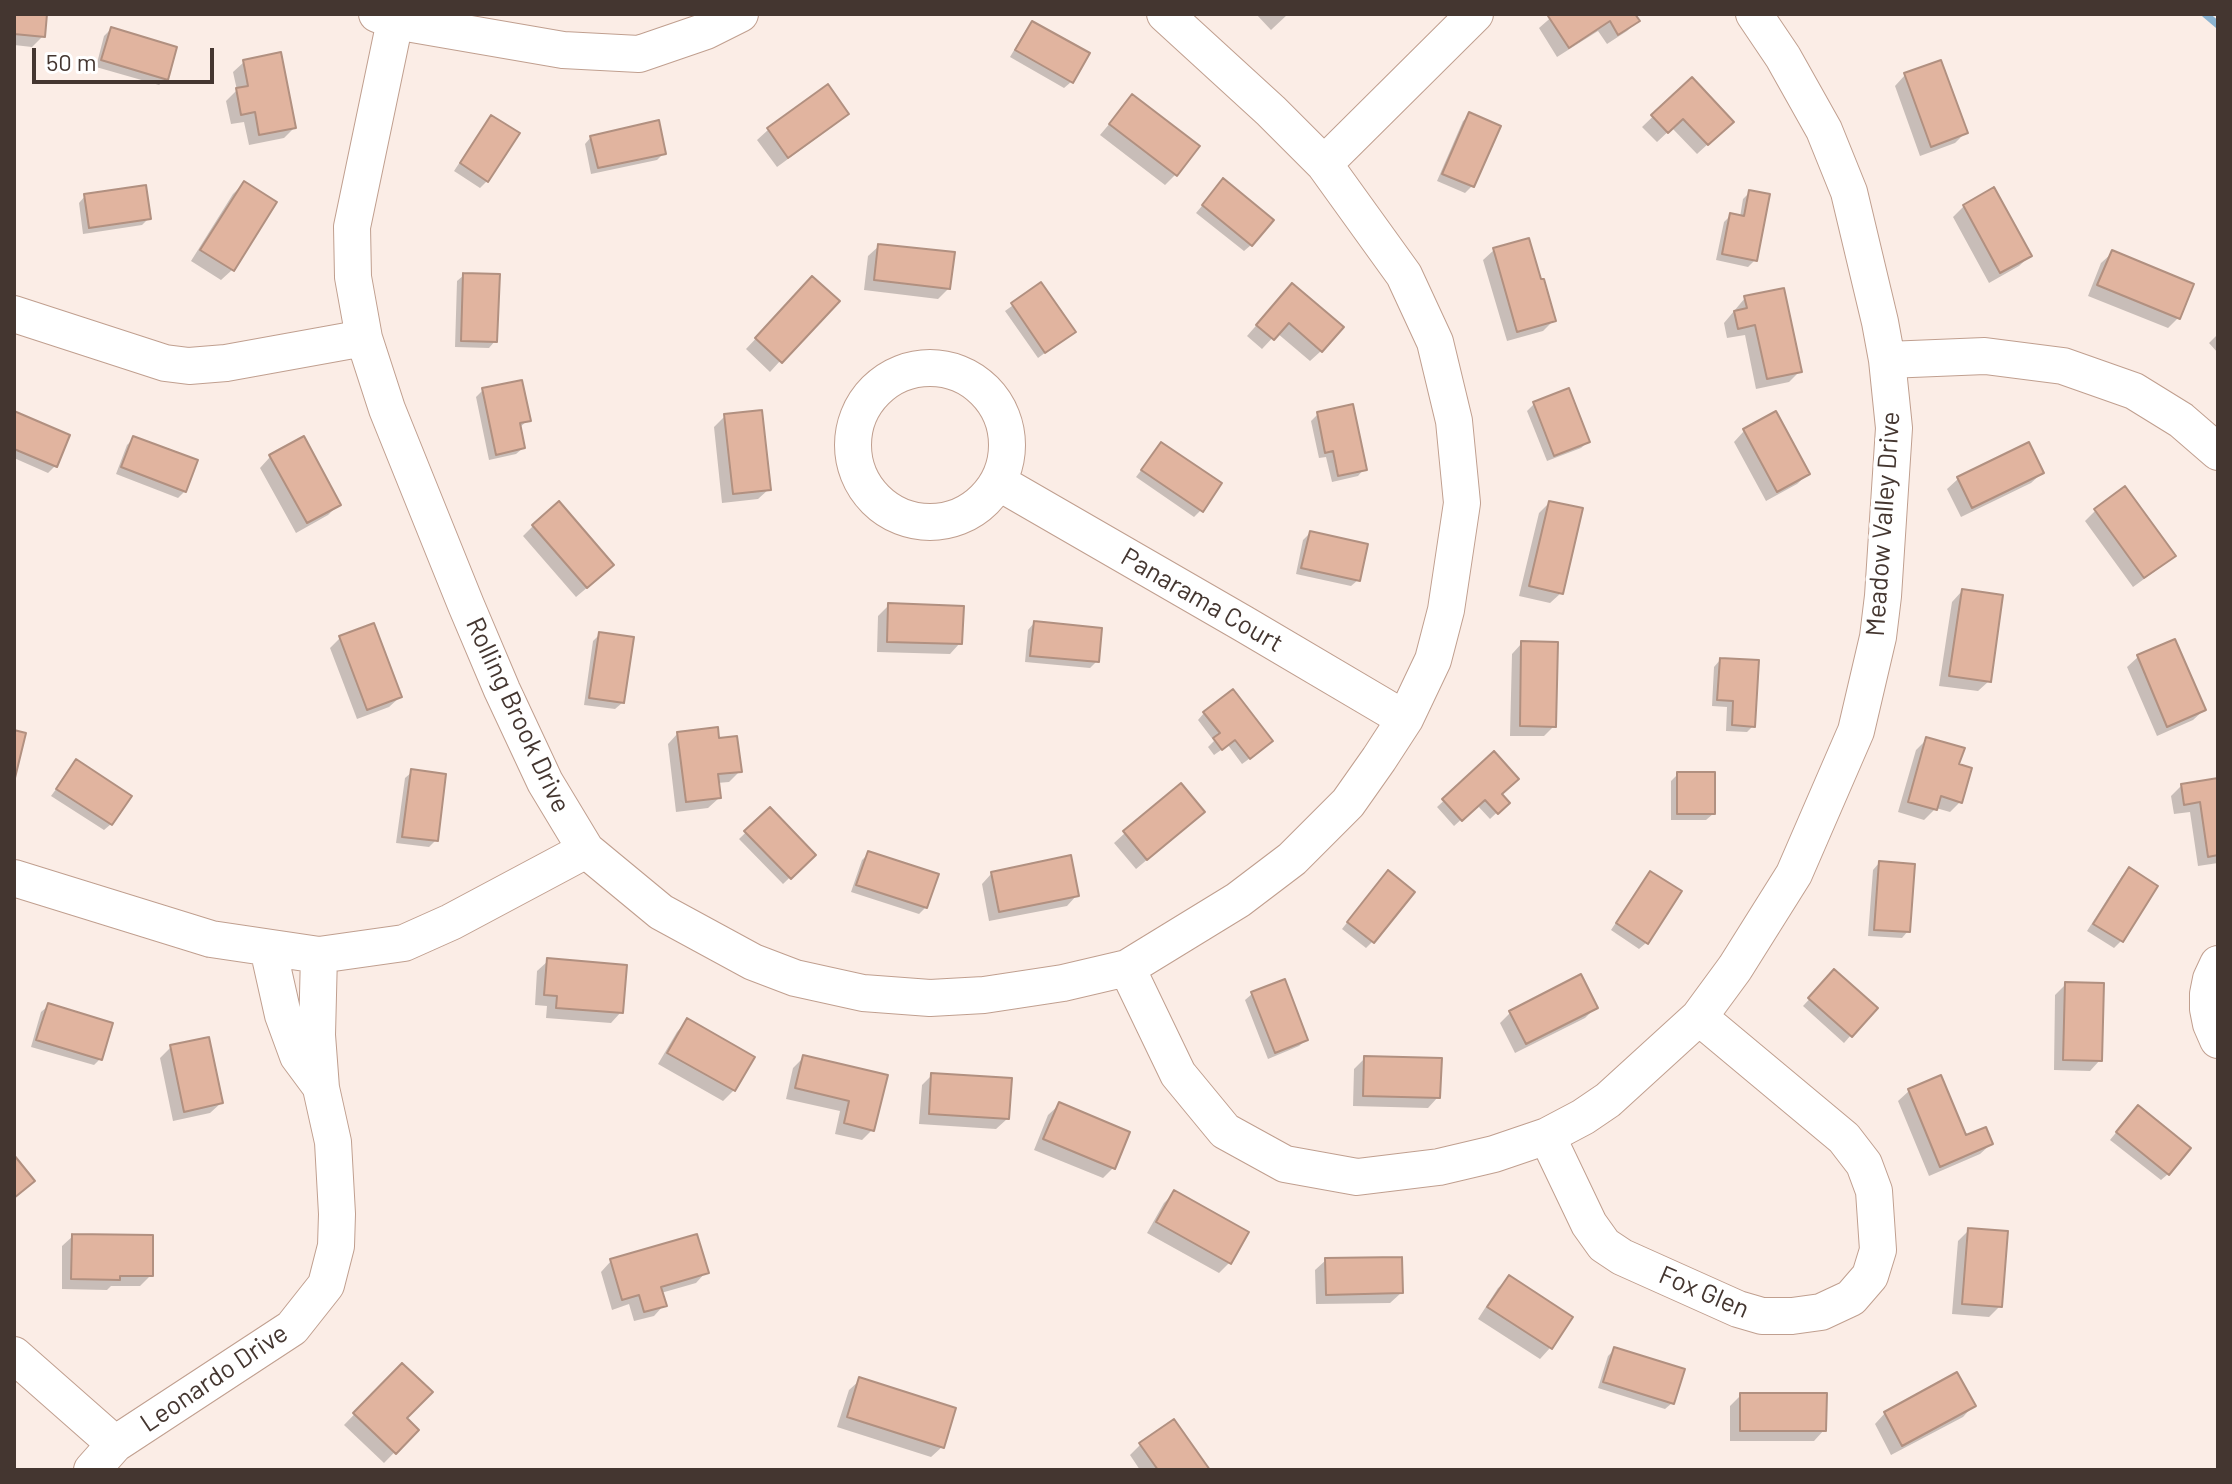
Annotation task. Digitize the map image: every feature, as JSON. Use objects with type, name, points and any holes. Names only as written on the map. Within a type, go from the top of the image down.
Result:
[{"type":"street","points":[[386,17],[563,50],[639,54],[706,31],[740,14]]},
{"type":"street","name":"Rolling Brook Drive","points":[[386,17],[352,227],[353,277],[364,338],[387,409],[502,690],[545,782],[586,850],[661,912],[753,962],[795,978],[863,993],[930,998],[984,995],[1063,983],[1127,968],[1238,900],[1292,859],[1348,803],[1405,719],[1433,660],[1446,610],[1462,503],[1454,421],[1435,342],[1404,275],[1324,164],[1165,14]]},
{"type":"street","points":[[1324,164],[1475,14]]},
{"type":"street","name":"Meadow Valley Drive","points":[[1127,968],[1178,1074],[1225,1131],[1285,1164],[1357,1177],[1439,1167],[1494,1154],[1547,1136],[1583,1117],[1608,1100],[1699,1017],[1735,968],[1794,874],[1856,731],[1878,637],[1894,428],[1880,322],[1849,192],[1824,130],[1783,57],[1754,14]]},
{"type":"street","points":[[14,314],[165,363],[189,366],[226,363],[364,338]]},
{"type":"street","points":[[1887,360],[1985,356],[2063,366],[2134,391],[2181,420],[2218,452]]},
{"type":"street","points":[[922,368],[938,369],[967,377],[990,397],[1004,423],[1007,454],[998,482],[978,506],[952,520],[922,522],[893,513],[870,494],[856,468],[853,438],[861,409],[881,386],[907,372],[922,368]]},
{"type":"street","name":"Panarama Court","points":[[998,482],[1405,719]]},
{"type":"street","points":[[14,878],[211,939],[319,955],[404,943],[451,922],[586,850]]},
{"type":"street","name":"Leonardo Drive","points":[[268,948],[283,1015],[298,1056],[321,1088]]},
{"type":"street","name":"Leonardo Drive","points":[[103,1457],[292,1328],[326,1285],[336,1246],[337,1214],[333,1142],[321,1088],[317,1035],[319,955]]},
{"type":"street","points":[[2218,964],[2211,979],[2208,1009],[2218,1040]]},
{"type":"street","name":"Fox Glen","points":[[1547,1136],[1589,1224],[1604,1245],[1622,1257],[1738,1309],[1762,1316],[1821,1312],[1851,1298],[1870,1276],[1878,1250],[1874,1191],[1864,1164],[1844,1138],[1699,1017]]},
{"type":"street","points":[[14,1355],[103,1457]]},
{"type":"building","points":[[14,14],[47,14],[45,37],[14,34]]},
{"type":"building","points":[[1635,14],[1640,21],[1618,35],[1610,21],[1569,48],[1548,16]]},
{"type":"building","points":[[1032,21],[1090,53],[1073,83],[1015,50]]},
{"type":"building","points":[[111,27],[177,47],[168,80],[101,60]]},
{"type":"building","points":[[281,52],[296,128],[259,135],[255,112],[241,115],[236,88],[248,86],[243,60]]},
{"type":"building","points":[[1941,60],[1968,133],[1931,147],[1904,73]]},
{"type":"building","points":[[1692,77],[1734,122],[1708,145],[1683,119],[1668,133],[1651,115]]},
{"type":"building","points":[[828,84],[849,114],[788,158],[767,128]]},
{"type":"building","points":[[1132,94],[1200,146],[1177,176],[1109,124]]},
{"type":"building","points":[[1469,112],[1501,126],[1474,187],[1442,174]]},
{"type":"building","points":[[491,115],[520,133],[488,182],[460,163]]},
{"type":"building","points":[[659,120],[666,154],[598,168],[590,136]]},
{"type":"building","points":[[1223,178],[1274,220],[1252,246],[1202,205]]},
{"type":"building","points":[[244,181],[277,202],[234,271],[200,250]]},
{"type":"building","points":[[146,185],[151,219],[89,228],[84,194]]},
{"type":"building","points":[[1994,187],[2032,256],[2000,273],[1963,205]]},
{"type":"building","points":[[1749,190],[1770,194],[1757,261],[1722,254],[1730,213],[1744,216]]},
{"type":"building","points":[[1529,238],[1556,321],[1517,332],[1493,248]]},
{"type":"building","points":[[878,244],[955,252],[950,289],[874,280]]},
{"type":"building","points":[[2112,250],[2194,284],[2180,319],[2097,285]]},
{"type":"building","points":[[463,273],[500,274],[497,342],[461,341]]},
{"type":"building","points":[[812,276],[840,301],[782,363],[755,338]]},
{"type":"building","points":[[1041,282],[1076,332],[1045,353],[1011,303]]},
{"type":"building","points":[[1292,283],[1344,327],[1322,352],[1289,323],[1274,340],[1256,325]]},
{"type":"building","points":[[1784,288],[1802,372],[1767,379],[1755,325],[1738,329],[1734,311],[1747,308],[1744,296]]},
{"type":"building","points":[[522,380],[531,421],[520,423],[525,448],[496,455],[482,388]]},
{"type":"building","points":[[1569,388],[1590,442],[1554,456],[1533,402]]},
{"type":"building","points":[[1353,404],[1367,470],[1338,476],[1333,451],[1325,453],[1317,412]]},
{"type":"building","points":[[762,410],[771,490],[733,494],[724,414]]},
{"type":"building","points":[[14,411],[70,435],[57,467],[14,449]]},
{"type":"building","points":[[1776,411],[1810,474],[1777,492],[1743,429]]},
{"type":"building","points":[[133,436],[198,460],[186,492],[121,467]]},
{"type":"building","points":[[304,436],[341,505],[307,523],[269,455]]},
{"type":"building","points":[[1161,442],[1222,483],[1203,512],[1141,470]]},
{"type":"building","points":[[2029,442],[2044,473],[1972,508],[1957,477]]},
{"type":"building","points":[[2125,486],[2176,556],[2144,578],[2094,509]]},
{"type":"building","points":[[559,501],[614,565],[587,588],[532,525]]},
{"type":"building","points":[[1549,501],[1583,508],[1563,594],[1529,586]]},
{"type":"building","points":[[1310,531],[1368,544],[1360,581],[1301,568]]},
{"type":"building","points":[[1962,589],[2003,595],[1991,682],[1949,676]]},
{"type":"building","points":[[888,603],[964,606],[962,644],[887,642]]},
{"type":"building","points":[[1034,621],[1102,628],[1099,662],[1030,656]]},
{"type":"building","points":[[374,623],[402,697],[367,710],[339,636]]},
{"type":"building","points":[[599,632],[634,637],[624,703],[589,698]]},
{"type":"building","points":[[2175,639],[2206,710],[2167,727],[2137,655]]},
{"type":"building","points":[[1521,641],[1558,642],[1556,727],[1520,726]]},
{"type":"building","points":[[1720,658],[1759,660],[1755,727],[1732,725],[1733,701],[1717,700]]},
{"type":"building","points":[[1233,689],[1273,741],[1250,759],[1235,740],[1222,750],[1213,738],[1220,733],[1203,712]]},
{"type":"building","points":[[718,727],[719,738],[737,736],[742,772],[718,774],[721,798],[686,802],[677,732]]},
{"type":"building","points":[[14,730],[26,733],[14,782]]},
{"type":"building","points":[[1926,737],[1965,748],[1959,764],[1972,768],[1962,803],[1941,796],[1937,810],[1908,802]]},
{"type":"building","points":[[1494,751],[1519,779],[1502,794],[1510,803],[1498,814],[1485,800],[1462,821],[1442,799]]},
{"type":"building","points":[[76,759],[132,796],[112,825],[56,789]]},
{"type":"building","points":[[411,769],[446,774],[438,841],[402,837]]},
{"type":"building","points":[[1677,772],[1715,772],[1715,814],[1677,814]]},
{"type":"building","points":[[2218,778],[2218,855],[2208,857],[2200,802],[2184,805],[2181,784]]},
{"type":"building","points":[[1181,783],[1205,812],[1147,860],[1123,831]]},
{"type":"building","points":[[770,807],[816,855],[791,879],[744,831]]},
{"type":"building","points":[[868,851],[939,874],[927,908],[856,885]]},
{"type":"building","points":[[1071,855],[1079,896],[999,912],[991,872]]},
{"type":"building","points":[[1879,861],[1915,864],[1910,932],[1874,930]]},
{"type":"building","points":[[2129,867],[2158,886],[2123,942],[2093,924]]},
{"type":"building","points":[[1388,870],[1415,892],[1374,943],[1347,922]]},
{"type":"building","points":[[1650,871],[1682,891],[1648,944],[1616,923]]},
{"type":"building","points":[[547,958],[627,965],[623,1013],[556,1008],[557,996],[544,995]]},
{"type":"building","points":[[1834,969],[1878,1008],[1852,1037],[1808,998]]},
{"type":"building","points":[[1581,974],[1598,1008],[1526,1044],[1509,1011]]},
{"type":"building","points":[[1285,979],[1308,1040],[1275,1053],[1251,992]]},
{"type":"building","points":[[2065,982],[2104,983],[2102,1061],[2063,1060]]},
{"type":"building","points":[[48,1003],[113,1023],[102,1060],[36,1040]]},
{"type":"building","points":[[687,1018],[755,1057],[735,1091],[667,1053]]},
{"type":"building","points":[[209,1037],[223,1103],[184,1112],[170,1045]]},
{"type":"building","points":[[803,1055],[888,1075],[874,1131],[844,1123],[849,1101],[795,1088]]},
{"type":"building","points":[[1364,1056],[1442,1058],[1440,1098],[1363,1096]]},
{"type":"building","points":[[931,1073],[1012,1078],[1009,1119],[929,1114]]},
{"type":"building","points":[[1941,1075],[1966,1135],[1986,1127],[1993,1144],[1940,1167],[1908,1089]]},
{"type":"building","points":[[1059,1102],[1130,1132],[1115,1169],[1043,1139]]},
{"type":"building","points":[[2138,1105],[2191,1148],[2169,1175],[2116,1132]]},
{"type":"building","points":[[14,1155],[35,1181],[14,1198]]},
{"type":"building","points":[[1174,1190],[1249,1232],[1231,1264],[1156,1222]]},
{"type":"building","points":[[1968,1228],[2008,1231],[2002,1307],[1962,1304]]},
{"type":"building","points":[[72,1234],[153,1235],[153,1276],[120,1276],[120,1280],[71,1279]]},
{"type":"building","points":[[697,1234],[709,1273],[661,1287],[667,1306],[644,1312],[639,1295],[622,1300],[610,1259]]},
{"type":"building","points":[[1402,1257],[1403,1293],[1326,1295],[1325,1258]]},
{"type":"building","points":[[1509,1275],[1573,1317],[1552,1349],[1487,1307]]},
{"type":"building","points":[[1614,1347],[1685,1369],[1674,1404],[1603,1382]]},
{"type":"building","points":[[402,1363],[433,1392],[407,1418],[419,1430],[396,1454],[353,1413]]},
{"type":"building","points":[[1957,1372],[1976,1406],[1902,1446],[1884,1412]]},
{"type":"building","points":[[859,1377],[956,1408],[944,1448],[847,1417]]},
{"type":"building","points":[[1740,1393],[1827,1393],[1826,1431],[1740,1431]]},
{"type":"building","points":[[1174,1419],[1210,1470],[1158,1470],[1139,1443]]},
{"type":"waterway","points":[[2205,14],[2218,25]]}]
